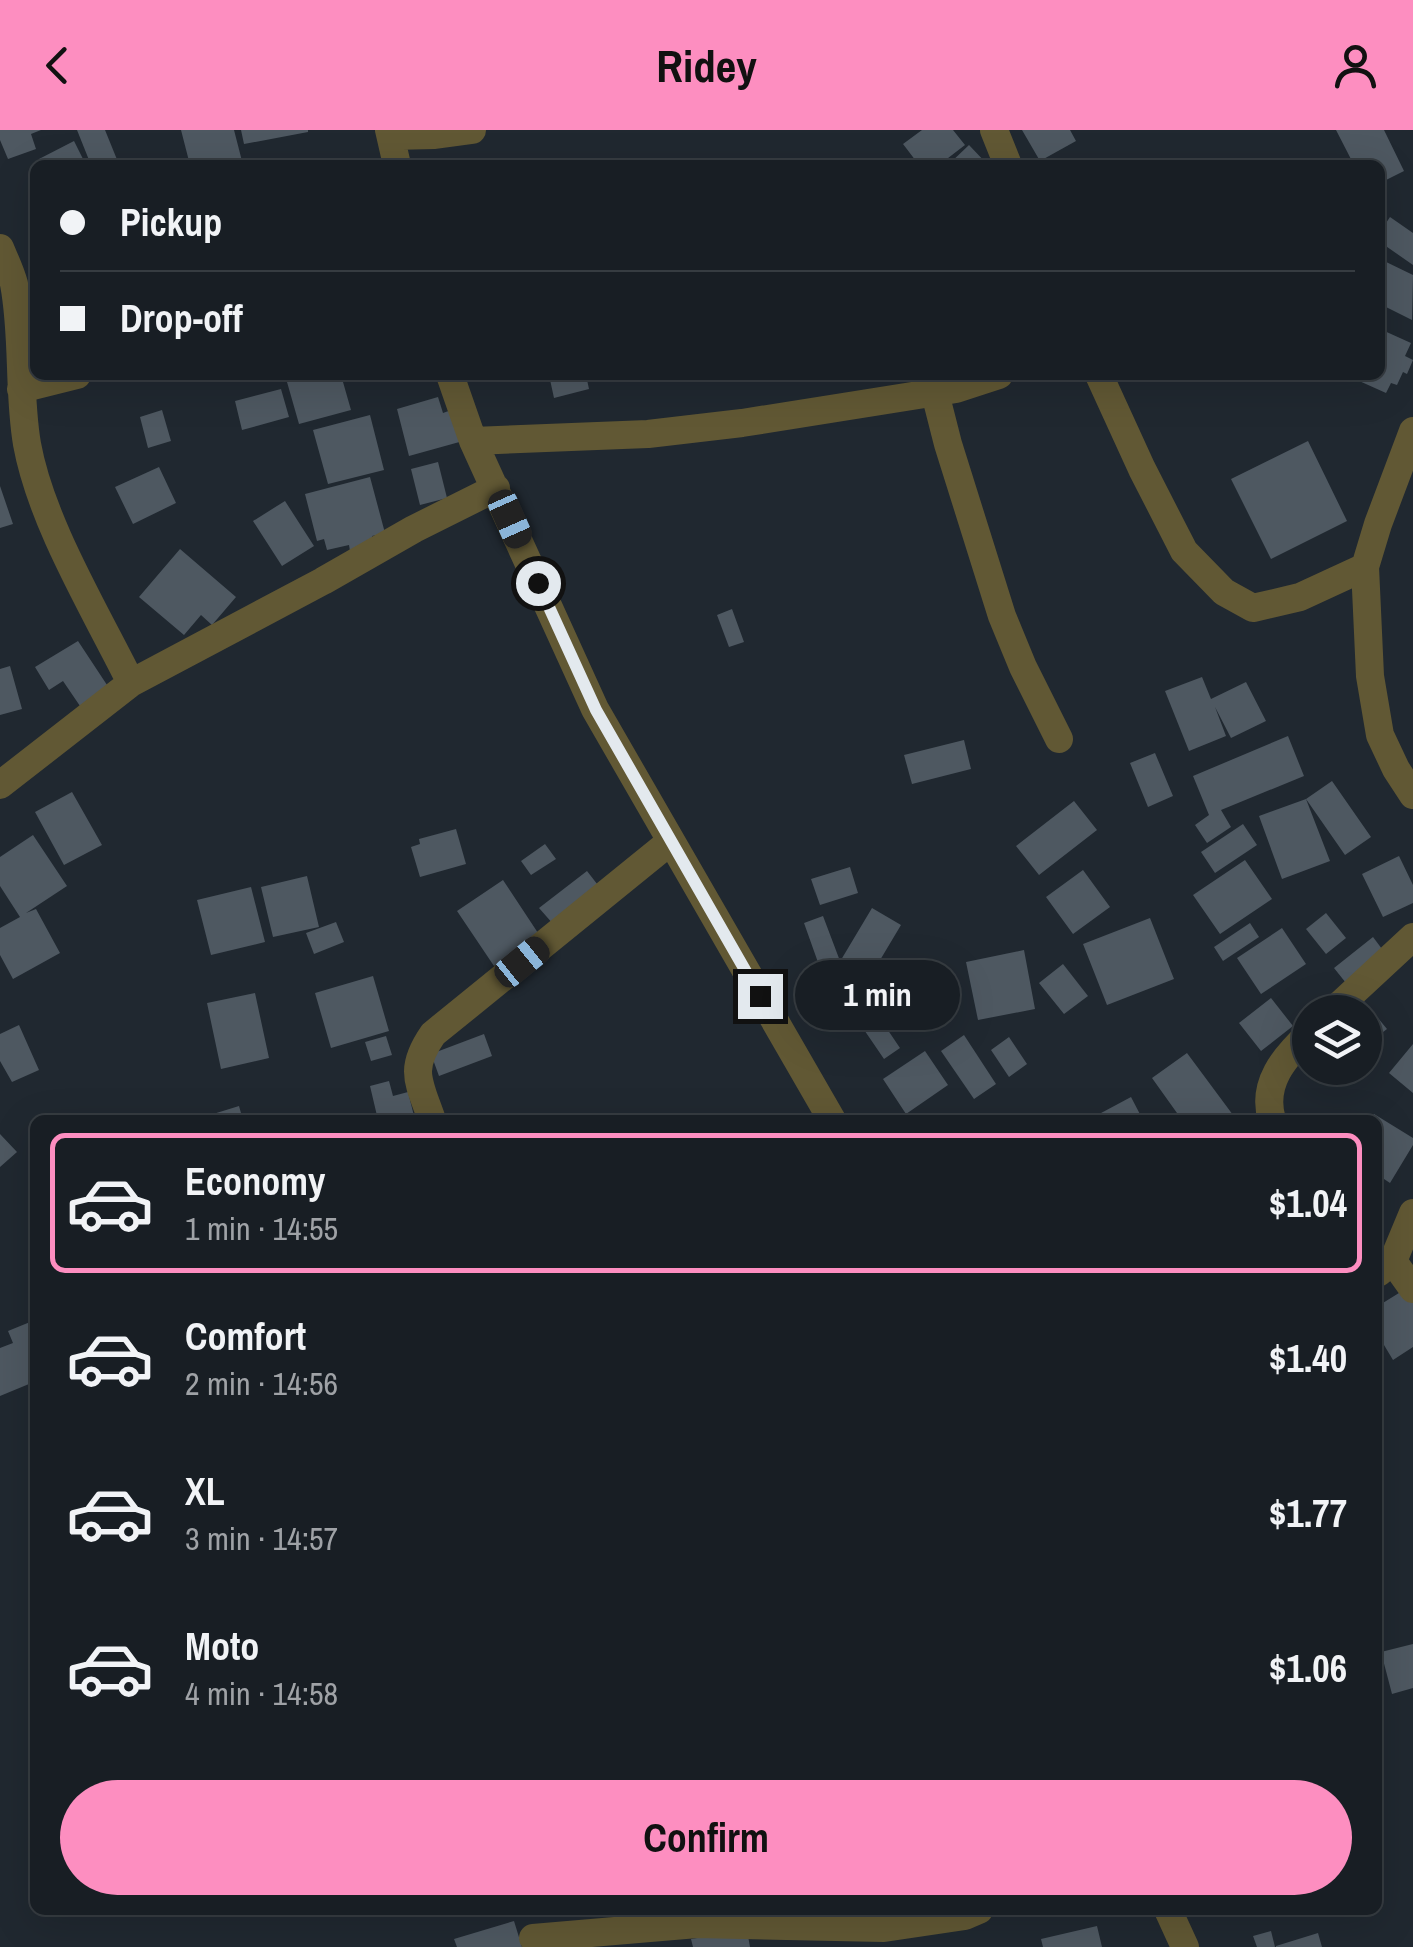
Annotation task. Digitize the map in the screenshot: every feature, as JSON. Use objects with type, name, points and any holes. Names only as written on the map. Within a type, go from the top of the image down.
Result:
[{"type":"street","points":[[396,160],[390,133],[434,135],[472,130]]},
{"type":"street","points":[[994,130],[1006,160]]},
{"type":"street","points":[[0,248],[13,280],[20,339],[15,402],[28,446],[60,541],[131,682]]},
{"type":"street","points":[[15,402],[66,380]]},
{"type":"street","points":[[452,380],[473,441],[596,710],[829,1115]]},
{"type":"street","points":[[473,441],[648,434],[742,424],[956,390],[985,380]]},
{"type":"street","points":[[1100,380],[1184,551],[1224,592],[1253,608],[1300,596],[1365,567]]},
{"type":"street","points":[[935,393],[1002,616],[1059,739]]},
{"type":"street","points":[[1413,431],[1365,567],[1370,676],[1380,735],[1413,796]]},
{"type":"street","points":[[0,785],[131,682],[496,488]]},
{"type":"street","points":[[430,1115],[416,1070],[421,1052],[433,1034],[671,841]]},
{"type":"street","points":[[1351,995],[1413,938]]},
{"type":"street","points":[[1271,1115],[1272,1080],[1292,1055]]},
{"type":"street","points":[[1413,1213],[1385,1267],[1413,1289]]},
{"type":"street","points":[[529,1915],[534,1943],[697,1924],[884,1928],[967,1915]]},
{"type":"street","points":[[1170,1915],[1185,1947]]},
{"type":"building","points":[[0,130],[41,130],[31,134],[36,149],[8,159]]},
{"type":"building","points":[[77,130],[105,130],[117,160],[89,160]]},
{"type":"building","points":[[181,130],[234,130],[242,160],[189,160]]},
{"type":"building","points":[[241,130],[308,130],[308,132],[244,144]]},
{"type":"building","points":[[922,130],[953,130],[965,145],[946,160],[915,160],[903,144]]},
{"type":"building","points":[[1022,130],[1070,130],[1076,141],[1039,160]]},
{"type":"building","points":[[1336,130],[1384,130],[1404,171],[1385,180],[1385,160],[1351,160]]},
{"type":"building","points":[[74,141],[84,160],[40,160]]},
{"type":"building","points":[[969,145],[983,160],[953,160]]},
{"type":"building","points":[[1390,217],[1413,233],[1413,265],[1385,245],[1385,224]]},
{"type":"building","points":[[1385,261],[1413,275],[1412,320],[1385,306]]},
{"type":"building","points":[[1385,331],[1411,343],[1405,356],[1413,360],[1407,374],[1403,372],[1397,385],[1391,383],[1386,393],[1357,380],[1385,380]]},
{"type":"building","points":[[286,380],[342,380],[351,410],[299,424]]},
{"type":"building","points":[[550,380],[587,380],[589,389],[554,398]]},
{"type":"building","points":[[281,389],[289,417],[242,430],[235,401]]},
{"type":"building","points":[[438,397],[443,413],[454,409],[463,441],[409,456],[397,409]]},
{"type":"building","points":[[162,410],[171,441],[148,448],[140,417]]},
{"type":"building","points":[[370,415],[384,470],[328,484],[313,430]]},
{"type":"building","points":[[1308,441],[1347,521],[1271,559],[1231,479]]},
{"type":"building","points":[[438,462],[447,498],[420,505],[411,469]]},
{"type":"building","points":[[159,467],[176,503],[133,524],[115,487]]},
{"type":"building","points":[[370,477],[385,533],[372,536],[375,545],[350,551],[349,545],[327,550],[324,539],[317,541],[305,494]]},
{"type":"building","points":[[0,486],[13,524],[0,528]]},
{"type":"building","points":[[285,501],[314,546],[282,566],[253,521]]},
{"type":"building","points":[[180,549],[236,597],[212,625],[201,615],[184,635],[139,597]]},
{"type":"building","points":[[732,609],[744,642],[729,647],[717,615]]},
{"type":"building","points":[[78,641],[109,688],[80,706],[63,681],[49,690],[35,667]]},
{"type":"building","points":[[10,666],[22,709],[0,715],[0,669]]},
{"type":"building","points":[[1202,677],[1211,699],[1246,682],[1266,721],[1231,738],[1215,707],[1226,736],[1189,751],[1165,691]]},
{"type":"building","points":[[1288,736],[1304,776],[1221,810],[1231,827],[1207,843],[1195,825],[1209,815],[1193,776]]},
{"type":"building","points":[[964,740],[971,769],[912,784],[904,755]]},
{"type":"building","points":[[1155,753],[1173,796],[1148,807],[1130,763]]},
{"type":"building","points":[[1332,781],[1371,837],[1345,855],[1306,799]]},
{"type":"building","points":[[72,792],[102,845],[64,865],[35,812]]},
{"type":"building","points":[[1306,799],[1330,861],[1282,879],[1259,816]]},
{"type":"building","points":[[1074,801],[1097,830],[1039,875],[1016,846]]},
{"type":"building","points":[[1243,824],[1257,845],[1215,873],[1201,852]]},
{"type":"building","points":[[456,829],[466,864],[420,877],[411,847],[420,844],[419,839]]},
{"type":"building","points":[[33,835],[67,886],[26,913],[36,909],[60,953],[13,979],[0,955],[0,928],[20,917],[0,886],[0,857]]},
{"type":"building","points":[[545,844],[556,859],[531,875],[521,861]]},
{"type":"building","points":[[1399,856],[1413,885],[1413,903],[1383,917],[1362,874]]},
{"type":"building","points":[[1245,860],[1272,899],[1220,934],[1193,895]]},
{"type":"building","points":[[850,867],[858,893],[820,905],[811,879]]},
{"type":"building","points":[[1083,870],[1110,907],[1073,934],[1046,897]]},
{"type":"building","points":[[587,871],[601,889],[554,925],[539,908]]},
{"type":"building","points":[[307,876],[319,927],[273,937],[261,887]]},
{"type":"building","points":[[503,880],[540,936],[494,966],[457,911]]},
{"type":"building","points":[[251,887],[265,942],[211,955],[197,900]]},
{"type":"building","points":[[872,908],[901,925],[855,1002],[826,985]]},
{"type":"building","points":[[1326,913],[1346,938],[1326,954],[1306,929]]},
{"type":"building","points":[[823,916],[840,961],[820,968],[804,923]]},
{"type":"building","points":[[1150,918],[1174,979],[1107,1005],[1083,944]]},
{"type":"building","points":[[336,922],[344,942],[314,954],[306,933]]},
{"type":"building","points":[[1250,923],[1259,937],[1223,961],[1214,947]]},
{"type":"building","points":[[1282,928],[1306,964],[1261,994],[1237,958]]},
{"type":"building","points":[[1373,937],[1385,953],[1346,983],[1334,968]]},
{"type":"building","points":[[1024,950],[1035,1009],[978,1020],[966,962]]},
{"type":"building","points":[[1063,964],[1088,996],[1064,1014],[1039,983]]},
{"type":"building","points":[[373,976],[389,1031],[331,1048],[315,993]]},
{"type":"building","points":[[916,986],[935,1009],[912,1027],[893,1004]]},
{"type":"building","points":[[255,993],[269,1058],[221,1069],[207,1003]]},
{"type":"building","points":[[1271,998],[1292,1027],[1261,1051],[1239,1023]]},
{"type":"building","points":[[873,1008],[900,1048],[884,1059],[856,1018]]},
{"type":"building","points":[[19,1025],[39,1070],[12,1082],[0,1061],[0,1034]]},
{"type":"building","points":[[484,1034],[492,1056],[439,1076],[431,1054]]},
{"type":"building","points":[[964,1035],[996,1084],[974,1099],[941,1051]]},
{"type":"building","points":[[386,1036],[392,1055],[371,1061],[365,1042]]},
{"type":"building","points":[[1009,1037],[1027,1064],[1009,1077],[991,1050]]},
{"type":"building","points":[[1413,1044],[1413,1093],[1389,1073]]},
{"type":"building","points":[[925,1051],[948,1085],[906,1114],[883,1079]]},
{"type":"building","points":[[1187,1053],[1233,1115],[1178,1115],[1152,1078]]},
{"type":"building","points":[[389,1081],[393,1096],[408,1092],[414,1115],[377,1115],[370,1086]]},
{"type":"building","points":[[1131,1097],[1140,1115],[1097,1115]]},
{"type":"building","points":[[239,1106],[242,1115],[210,1115]]},
{"type":"building","points":[[1382,1119],[1413,1138],[1413,1145],[1390,1183],[1382,1178]]},
{"type":"building","points":[[0,1134],[17,1152],[0,1167]]},
{"type":"building","points":[[1407,1288],[1413,1297],[1413,1347],[1393,1360],[1382,1342],[1382,1304]]},
{"type":"building","points":[[30,1322],[30,1386],[0,1396],[0,1348],[13,1343],[8,1331]]},
{"type":"building","points":[[1413,1644],[1413,1688],[1392,1694],[1382,1652]]},
{"type":"building","points":[[514,1921],[522,1947],[457,1947],[454,1939]]},
{"type":"building","points":[[1097,1926],[1102,1947],[1043,1947],[1041,1939]]},
{"type":"building","points":[[747,1930],[750,1947],[693,1947],[691,1939]]},
{"type":"building","points":[[1271,1931],[1275,1947],[1257,1947],[1253,1936]]},
{"type":"building","points":[[1318,1933],[1322,1947],[1276,1947],[1276,1946]]},
{"type":"route","points":[[538,583],[596,710],[760,996]]}]
